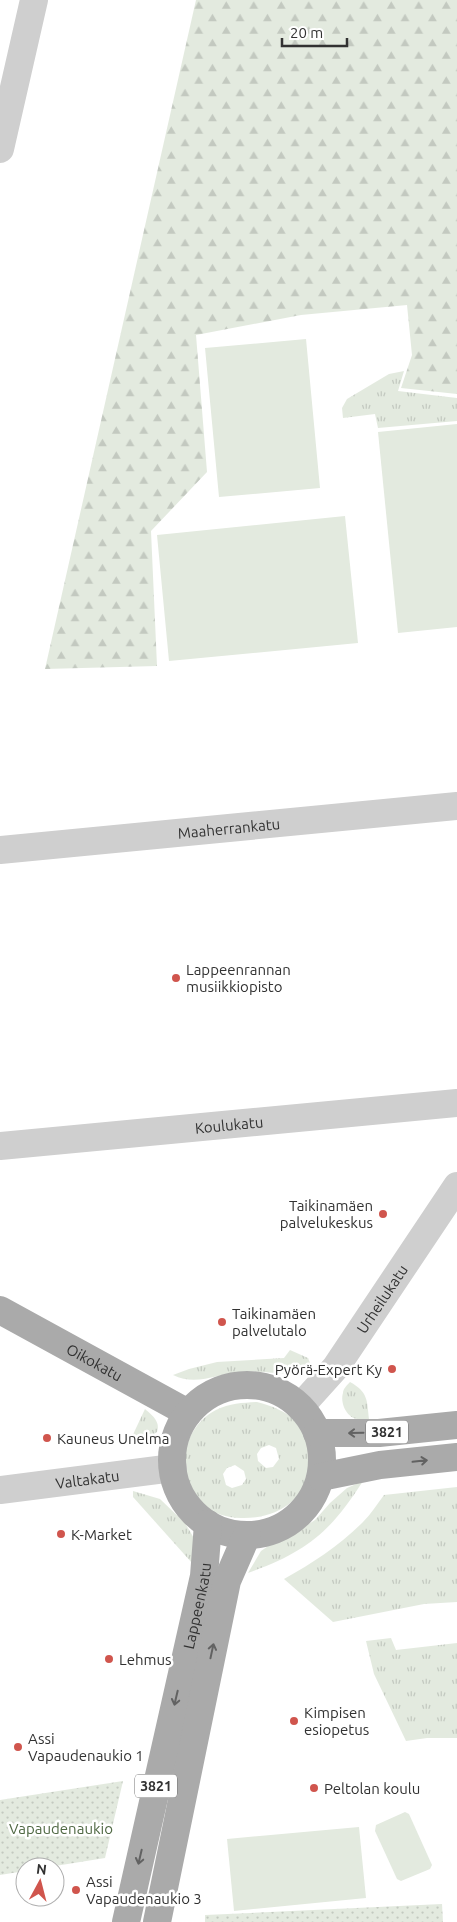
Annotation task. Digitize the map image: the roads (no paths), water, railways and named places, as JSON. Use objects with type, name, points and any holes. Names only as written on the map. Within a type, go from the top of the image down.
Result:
[{"type":"main road","name":"Oikokatu","points":[[0,1310],[188,1413]]},
{"type":"main road","points":[[244,1385],[260,1386],[274,1390],[288,1397],[300,1407],[311,1420],[318,1433],[322,1455],[320,1477],[316,1491],[297,1517],[282,1527],[265,1533],[247,1535],[227,1532],[208,1524],[194,1514],[176,1484],[172,1468],[174,1441],[188,1413],[202,1400],[215,1393],[229,1387],[244,1385]]},
{"type":"main road","name":"3821","points":[[318,1433],[379,1433],[457,1425]]},
{"type":"main road","name":"3821","points":[[320,1477],[380,1465],[457,1457]]},
{"type":"main road","name":"Lappeenkatu","points":[[126,1922],[204,1576],[208,1524]]},
{"type":"main road","name":"Lappeenkatu","points":[[157,1922],[227,1581],[247,1535]]},
{"type":"street","points":[[0,149],[34,0]]},
{"type":"street","name":"Maaherrankatu","points":[[0,850],[457,806]]},
{"type":"street","name":"Koulukatu","points":[[0,1146],[457,1103]]},
{"type":"street","name":"Urheilukatu","points":[[300,1407],[336,1367],[457,1186]]},
{"type":"street","name":"Valtakatu","points":[[0,1490],[172,1468]]},
{"type":"place","name":"Lappeenrannan musiikkiopisto","points":[[176,978]]},
{"type":"place","name":"Taikinamäen palvelukeskus","points":[[383,1214]]},
{"type":"place","name":"Taikinamäen palvelutalo","points":[[222,1322]]},
{"type":"place","name":"Pyörä-Expert Ky","points":[[392,1369]]},
{"type":"place","name":"Kauneus Unelma","points":[[47,1438]]},
{"type":"place","name":"K-Market","points":[[61,1534]]},
{"type":"place","name":"Lehmus","points":[[109,1659]]},
{"type":"place","name":"Kimpisen esiopetus","points":[[294,1721]]},
{"type":"place","name":"Assi Vapaudenaukio 1","points":[[18,1747]]},
{"type":"place","name":"Peltolan koulu","points":[[314,1788]]},
{"type":"place","name":"Assi Vapaudenaukio 3","points":[[76,1890]]},
{"type":"park label","name":"Vapaudenaukio","points":[[61,1828]]}]
